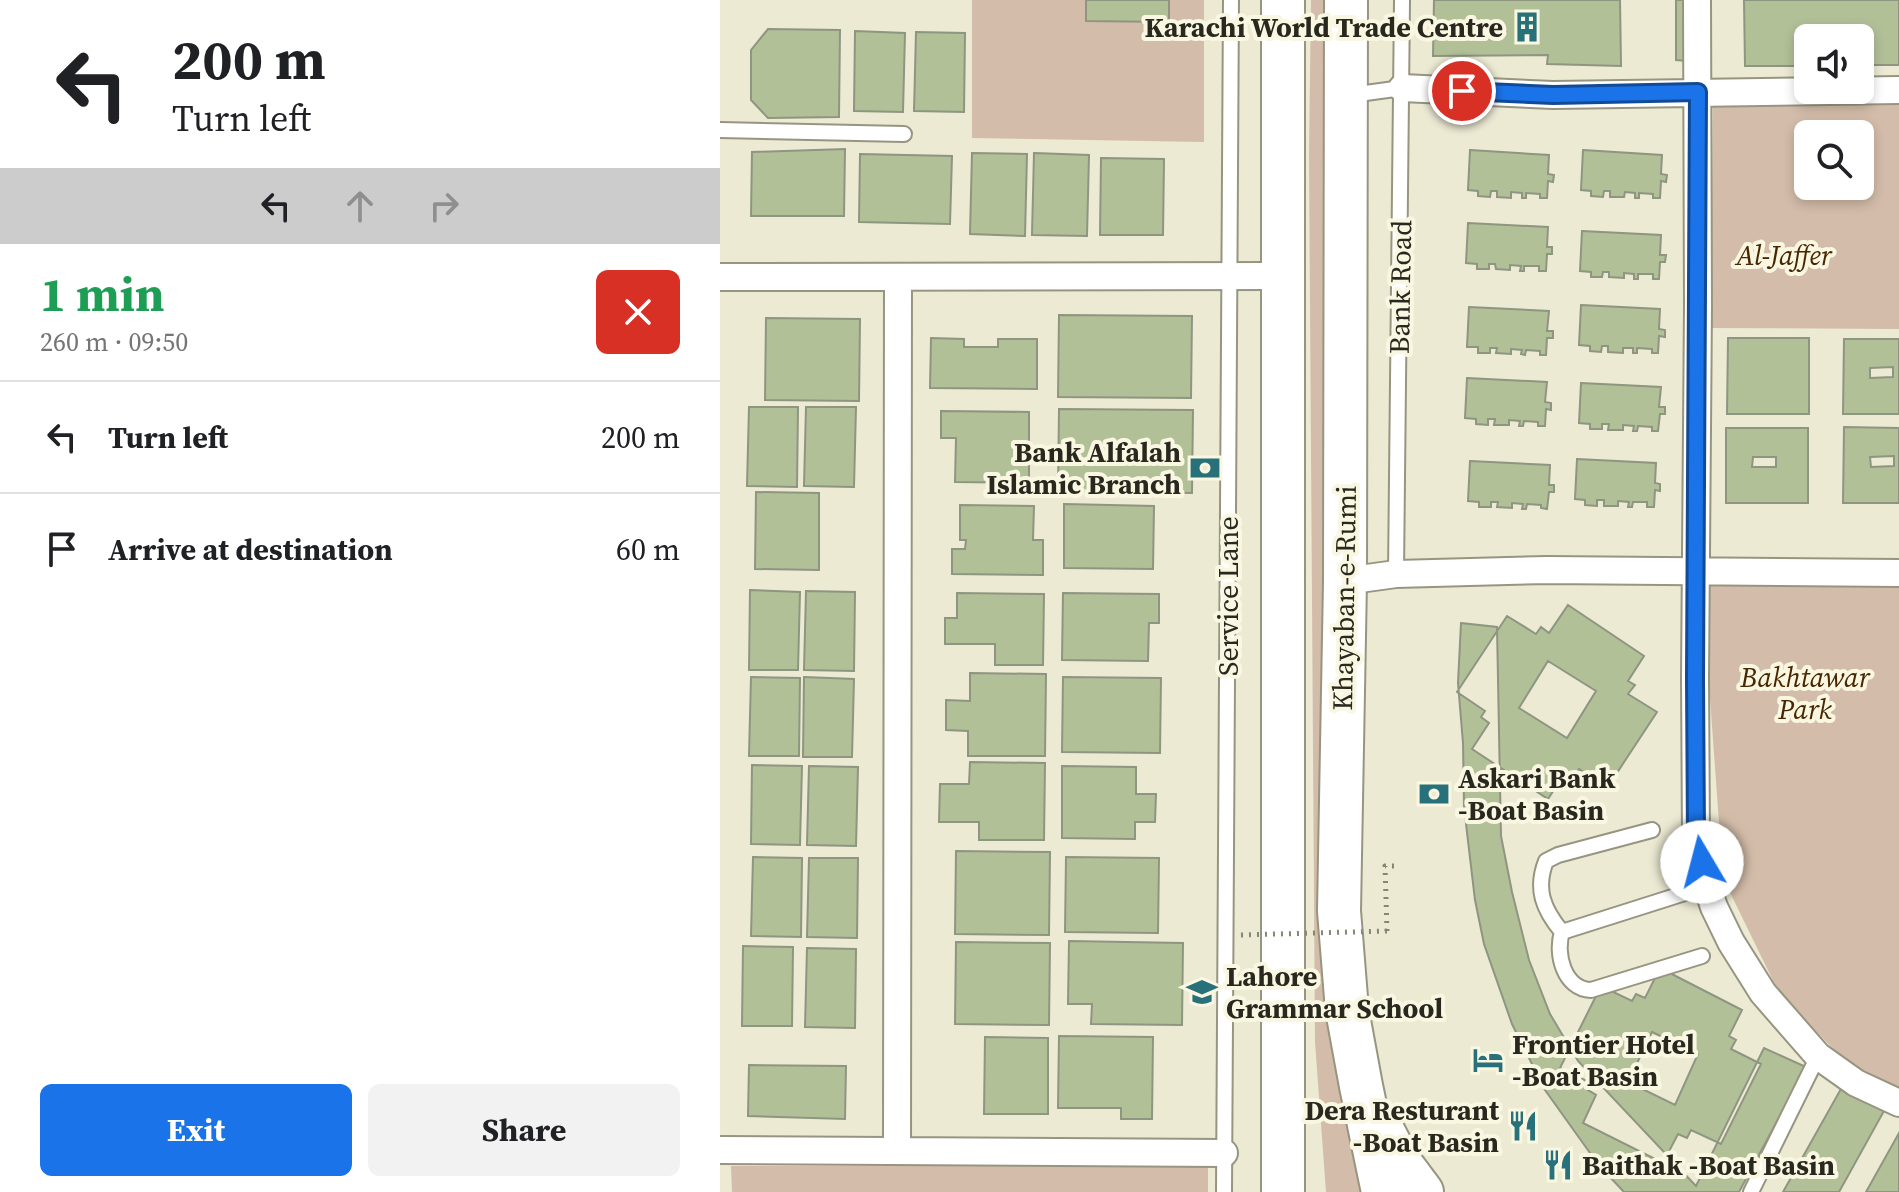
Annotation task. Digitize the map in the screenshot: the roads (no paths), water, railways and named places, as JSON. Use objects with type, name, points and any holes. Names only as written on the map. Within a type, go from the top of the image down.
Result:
[{"type":"main road","points":[[1283,0],[1283,1192]]},
{"type":"main road","name":"Khayaban-e-Rumi","points":[[1346,0],[1345,581],[1339,911],[1347,1010],[1383,1192]]},
{"type":"main road","points":[[1361,1086],[1398,1160],[1422,1192]]},
{"type":"main road","points":[[1283,1128],[1297,1192]]},
{"type":"street","points":[[1697,0],[1696,838],[1714,907],[1731,942],[1763,993],[1818,1056],[1856,1083],[1899,1103]]},
{"type":"street","points":[[1402,88],[1553,95],[1899,90]]},
{"type":"street","points":[[720,277],[1282,276]]},
{"type":"street","points":[[897,1151],[898,278]]},
{"type":"street","points":[[1345,581],[1396,574],[1547,570],[1899,573]]},
{"type":"street","points":[[720,1150],[1224,1153]]},
{"type":"lane","name":"Service Lane","points":[[1224,1192],[1231,0]]},
{"type":"lane","name":"Bank Road","points":[[1396,574],[1402,0]]},
{"type":"lane","points":[[1346,96],[1402,88]]},
{"type":"lane","points":[[720,130],[904,134]]},
{"type":"lane","points":[[1562,932],[1549,917],[1543,902],[1542,873],[1546,861],[1652,830]]},
{"type":"lane","points":[[1562,932],[1707,886]]},
{"type":"lane","points":[[1562,932],[1560,956],[1567,976],[1582,990],[1591,990],[1702,956]]},
{"type":"lane","points":[[1751,1192],[1818,1056]]},
{"type":"place","name":"Karachi World Trade Centre","points":[[1527,27]]},
{"type":"place","name":"Bank Alfalah Islamic Branch","points":[[1205,468]]},
{"type":"place","name":"Askari Bank -Boat Basin","points":[[1434,794]]},
{"type":"place","name":"Lahore Grammar School","points":[[1202,992]]},
{"type":"place","name":"Frontier Hotel -Boat Basin","points":[[1488,1060]]},
{"type":"place","name":"Dera Resturant -Boat Basin","points":[[1523,1126]]},
{"type":"place","name":"Baithak -Boat Basin","points":[[1558,1165]]},
{"type":"park label","name":"Al-Jaffer","points":[[1784,255]]},
{"type":"park label","name":"Bakhtawar Park","points":[[1805,693]]}]
